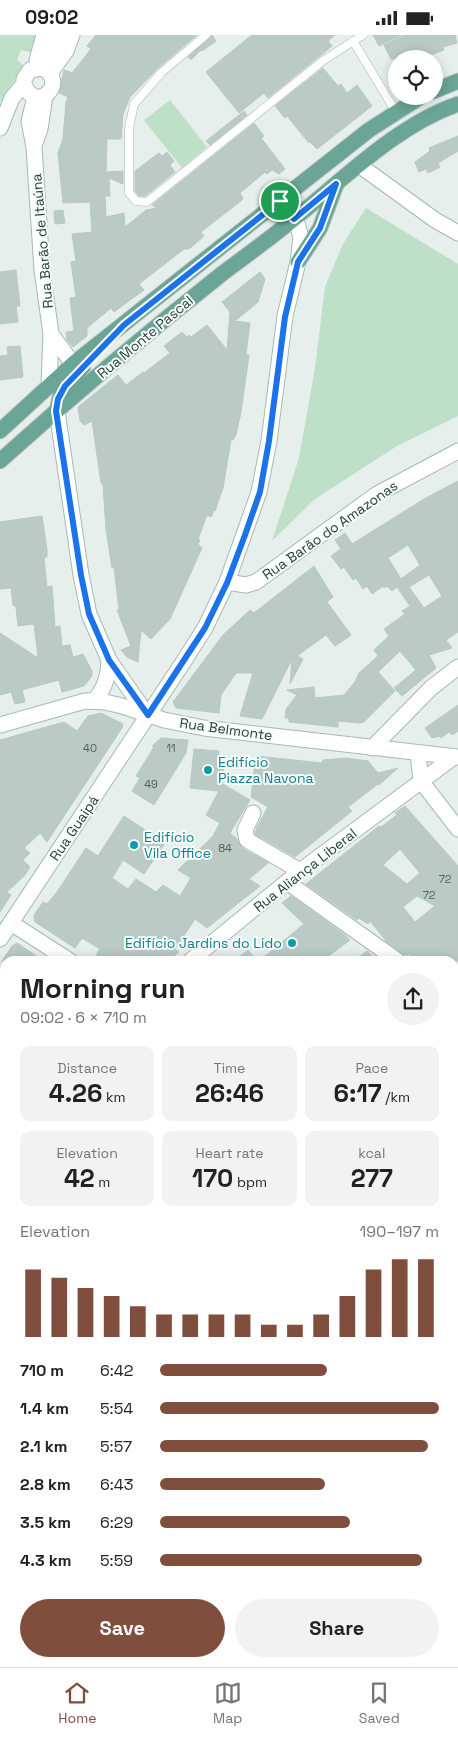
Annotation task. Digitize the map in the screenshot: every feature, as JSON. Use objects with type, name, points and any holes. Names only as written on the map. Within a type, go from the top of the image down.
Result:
[{"type":"main road","points":[[443,87],[458,81]]},
{"type":"main road","name":"Rua Monte Pascal","points":[[0,461],[56,411],[222,274],[294,219],[359,165],[408,128],[438,111],[458,104]]},
{"type":"main road","name":"Rua Monte Pascal","points":[[0,431],[73,364],[369,130],[407,105]]},
{"type":"main road","points":[[298,262],[320,228],[336,184]]},
{"type":"main road","points":[[56,411],[58,399],[65,386],[124,325]]},
{"type":"street","points":[[0,127],[12,98],[53,86],[42,70],[44,35]]},
{"type":"street","points":[[42,70],[53,44],[63,35]]},
{"type":"street","points":[[0,127],[25,117],[33,93],[26,74],[42,70],[66,51],[72,35]]},
{"type":"street","name":"Rua Barão de Itaúna","points":[[33,93],[40,129],[34,147]]},
{"type":"street","name":"Rua Barão de Itaúna","points":[[25,117],[34,147],[42,270],[51,334],[49,385]]},
{"type":"street","points":[[359,165],[435,220],[458,233]]},
{"type":"street","points":[[280,201],[294,219]]},
{"type":"street","name":"Rua Guaipá","points":[[0,939],[205,628],[227,583],[260,492],[269,441],[285,317],[298,262],[301,238],[294,219]]},
{"type":"street","name":"Rua Barão de Itaúna","points":[[51,334],[73,364]]},
{"type":"street","points":[[56,411],[81,575],[89,614],[109,660],[148,715]]},
{"type":"street","name":"Rua Barão do Amazonas","points":[[227,583],[246,585],[256,583],[376,494],[458,451]]},
{"type":"street","points":[[85,701],[95,700],[102,692],[107,682],[109,660]]},
{"type":"street","points":[[372,747],[431,689],[458,667]]},
{"type":"street","name":"Rua Belmonte","points":[[0,725],[85,701],[105,702],[148,715],[204,728],[456,757]]},
{"type":"street","points":[[418,753],[421,781],[458,829]]},
{"type":"street","name":"Rua Aliança Liberal","points":[[196,956],[300,871],[456,757]]},
{"type":"street","points":[[253,813],[245,830],[247,840],[300,871]]},
{"type":"street","points":[[287,882],[391,956]]},
{"type":"street","points":[[11,923],[62,956]]},
{"type":"lane","points":[[206,35],[162,72],[134,104],[129,129],[129,193],[136,201],[147,202],[324,60],[363,35]]},
{"type":"lane","points":[[353,41],[396,112]]},
{"type":"green space","points":[[0,35],[41,35],[33,53],[21,50],[17,60],[24,66],[0,102]]},
{"type":"green space","points":[[170,100],[207,147],[182,168],[144,120]]},
{"type":"green space","points":[[366,208],[458,264],[458,416],[397,446],[315,499],[272,541],[299,458],[315,368],[325,287],[343,244]]},
{"type":"building","points":[[96,35],[197,35],[158,68],[130,97],[123,114],[121,139],[107,139],[106,172],[123,171],[123,184],[109,178],[110,196],[105,196],[106,217],[124,213],[125,227],[146,210],[157,208],[152,205],[254,123],[264,136],[261,138],[285,169],[279,174],[272,170],[267,174],[265,172],[240,193],[243,198],[242,200],[201,232],[204,236],[189,249],[184,249],[139,284],[144,290],[114,312],[111,308],[87,328],[87,336],[73,347],[67,340],[66,332],[74,331],[70,298],[76,297],[71,262],[76,261],[72,234],[92,232],[90,202],[63,203],[58,153],[63,139],[68,97],[59,93],[64,70],[72,73],[91,49],[87,46]]},
{"type":"building","points":[[212,35],[216,41],[201,50],[191,60],[188,57]]},
{"type":"building","points":[[252,35],[335,35],[328,41],[332,46],[268,98],[264,93],[239,113],[206,72]]},
{"type":"building","points":[[373,35],[401,35],[379,46]]},
{"type":"building","points":[[404,35],[455,35],[457,43],[443,47],[443,50],[388,50],[388,53],[384,45]]},
{"type":"building","points":[[323,68],[338,86],[341,84],[347,93],[357,85],[372,106],[317,149],[309,143],[287,116],[285,118],[275,106]]},
{"type":"building","points":[[244,111],[247,115],[210,145],[206,141]]},
{"type":"building","points":[[458,136],[458,151],[438,163],[440,167],[428,173],[426,169],[419,172],[415,162],[430,151],[429,148]]},
{"type":"building","points":[[167,152],[174,161],[170,165],[175,172],[145,196],[139,196],[135,191],[135,171],[159,153],[162,156]]},
{"type":"building","points":[[63,210],[65,223],[55,224],[54,211]]},
{"type":"building","points":[[16,270],[20,306],[16,306],[18,322],[0,324],[0,272]]},
{"type":"building","points":[[260,272],[265,279],[258,302],[235,321],[250,323],[246,354],[249,355],[241,412],[236,435],[231,440],[223,488],[215,511],[211,517],[207,515],[198,539],[200,540],[198,544],[202,548],[170,619],[151,639],[141,630],[138,662],[127,657],[121,650],[131,646],[117,610],[119,610],[114,567],[112,568],[106,529],[103,485],[101,483],[92,421],[84,425],[80,421],[78,407],[118,375],[126,385],[144,373],[170,353],[164,346],[182,332],[187,337],[189,335],[191,337],[207,325],[227,350],[230,312],[222,302]]},
{"type":"building","points":[[20,346],[23,377],[0,380],[0,356],[8,355],[7,347]]},
{"type":"building","points":[[458,481],[458,632],[446,640],[452,648],[429,655],[436,668],[402,696],[394,688],[416,670],[400,651],[378,672],[395,691],[364,722],[338,721],[338,727],[289,722],[289,718],[285,718],[286,709],[297,695],[287,690],[314,687],[315,698],[344,695],[355,682],[359,673],[378,656],[374,650],[389,636],[384,629],[405,614],[402,611],[410,606],[397,587],[392,591],[387,586],[384,588],[383,586],[372,594],[367,586],[363,589],[356,578],[353,580],[344,567],[341,569],[331,556],[341,549],[335,540],[345,533],[352,544],[424,499]],"holes":[[[408,545],[420,565],[401,579],[388,558]],[[429,575],[442,596],[424,608],[409,587]]]},
{"type":"building","points":[[42,516],[47,550],[47,557],[44,558],[47,587],[52,586],[55,627],[60,626],[62,646],[70,645],[73,657],[83,654],[92,671],[92,676],[84,686],[62,692],[59,680],[22,690],[25,702],[15,704],[11,692],[0,695],[0,633],[38,658],[34,624],[18,626],[11,588],[0,589],[0,522]]},
{"type":"building","points":[[314,566],[333,597],[327,602],[351,635],[335,646],[326,635],[297,656],[303,659],[290,684],[292,659],[262,719],[240,716],[253,673],[236,673],[221,695],[219,713],[176,708],[173,702],[223,635],[250,610],[254,613]]},
{"type":"building","points":[[458,705],[458,731],[452,735],[449,732],[441,738],[440,736],[432,738],[425,728]]},
{"type":"building","points":[[101,713],[123,724],[122,728],[47,842],[40,833],[24,848],[30,853],[23,860],[30,867],[25,875],[7,892],[11,895],[0,912],[0,740],[64,722],[77,731],[88,716]]},
{"type":"building","points":[[161,738],[188,740],[186,753],[154,805],[132,791],[140,778],[136,776],[154,747],[152,746]]},
{"type":"building","points":[[194,749],[219,751],[218,761],[224,762],[222,787],[223,784],[250,800],[230,833],[237,839],[242,848],[268,863],[249,879],[260,886],[207,928],[195,919],[175,949],[179,952],[174,956],[98,956],[96,955],[100,949],[82,938],[75,948],[35,922],[34,915],[43,902],[47,904],[57,892],[86,848],[98,856],[124,816],[165,843],[144,874],[123,860],[112,878],[128,889],[136,879],[156,892],[163,885],[180,896],[191,878],[178,870],[213,836],[220,823],[206,815],[219,791],[190,788]]},
{"type":"building","points":[[256,756],[322,763],[323,760],[346,758],[368,761],[378,773],[398,768],[379,785],[348,807],[352,811],[295,857],[255,834],[268,807],[251,797]]},
{"type":"building","points":[[405,806],[458,866],[458,956],[411,956],[409,954],[406,956],[387,942],[370,921],[368,924],[359,918],[357,920],[306,884],[379,826],[381,827],[397,815],[395,813]],"holes":[[[400,849],[420,873],[407,884],[383,865]],[[417,896],[435,906],[415,922],[403,907]]]},
{"type":"building","points":[[291,896],[350,940],[329,956],[265,956],[304,924],[282,903]]},
{"type":"building","points":[[17,943],[36,956],[5,956],[12,946]]},
{"type":"building","points":[[248,950],[253,956],[240,956]]},
{"type":"building","points":[[367,951],[372,956],[360,956]]},
{"type":"place","name":"Edifício Piazza Navona","points":[[208,770]]},
{"type":"place","name":"Edifício Vila Office","points":[[134,845]]},
{"type":"place","name":"Edifício Jardins do Lido","points":[[292,943]]},
{"type":"route","points":[[336,184],[320,228],[298,262],[285,317],[269,441],[260,492],[245,535],[227,583],[205,628],[148,715],[109,660],[89,614],[81,575],[56,411],[58,399],[65,386],[124,325],[280,201],[294,219],[336,184]]}]
